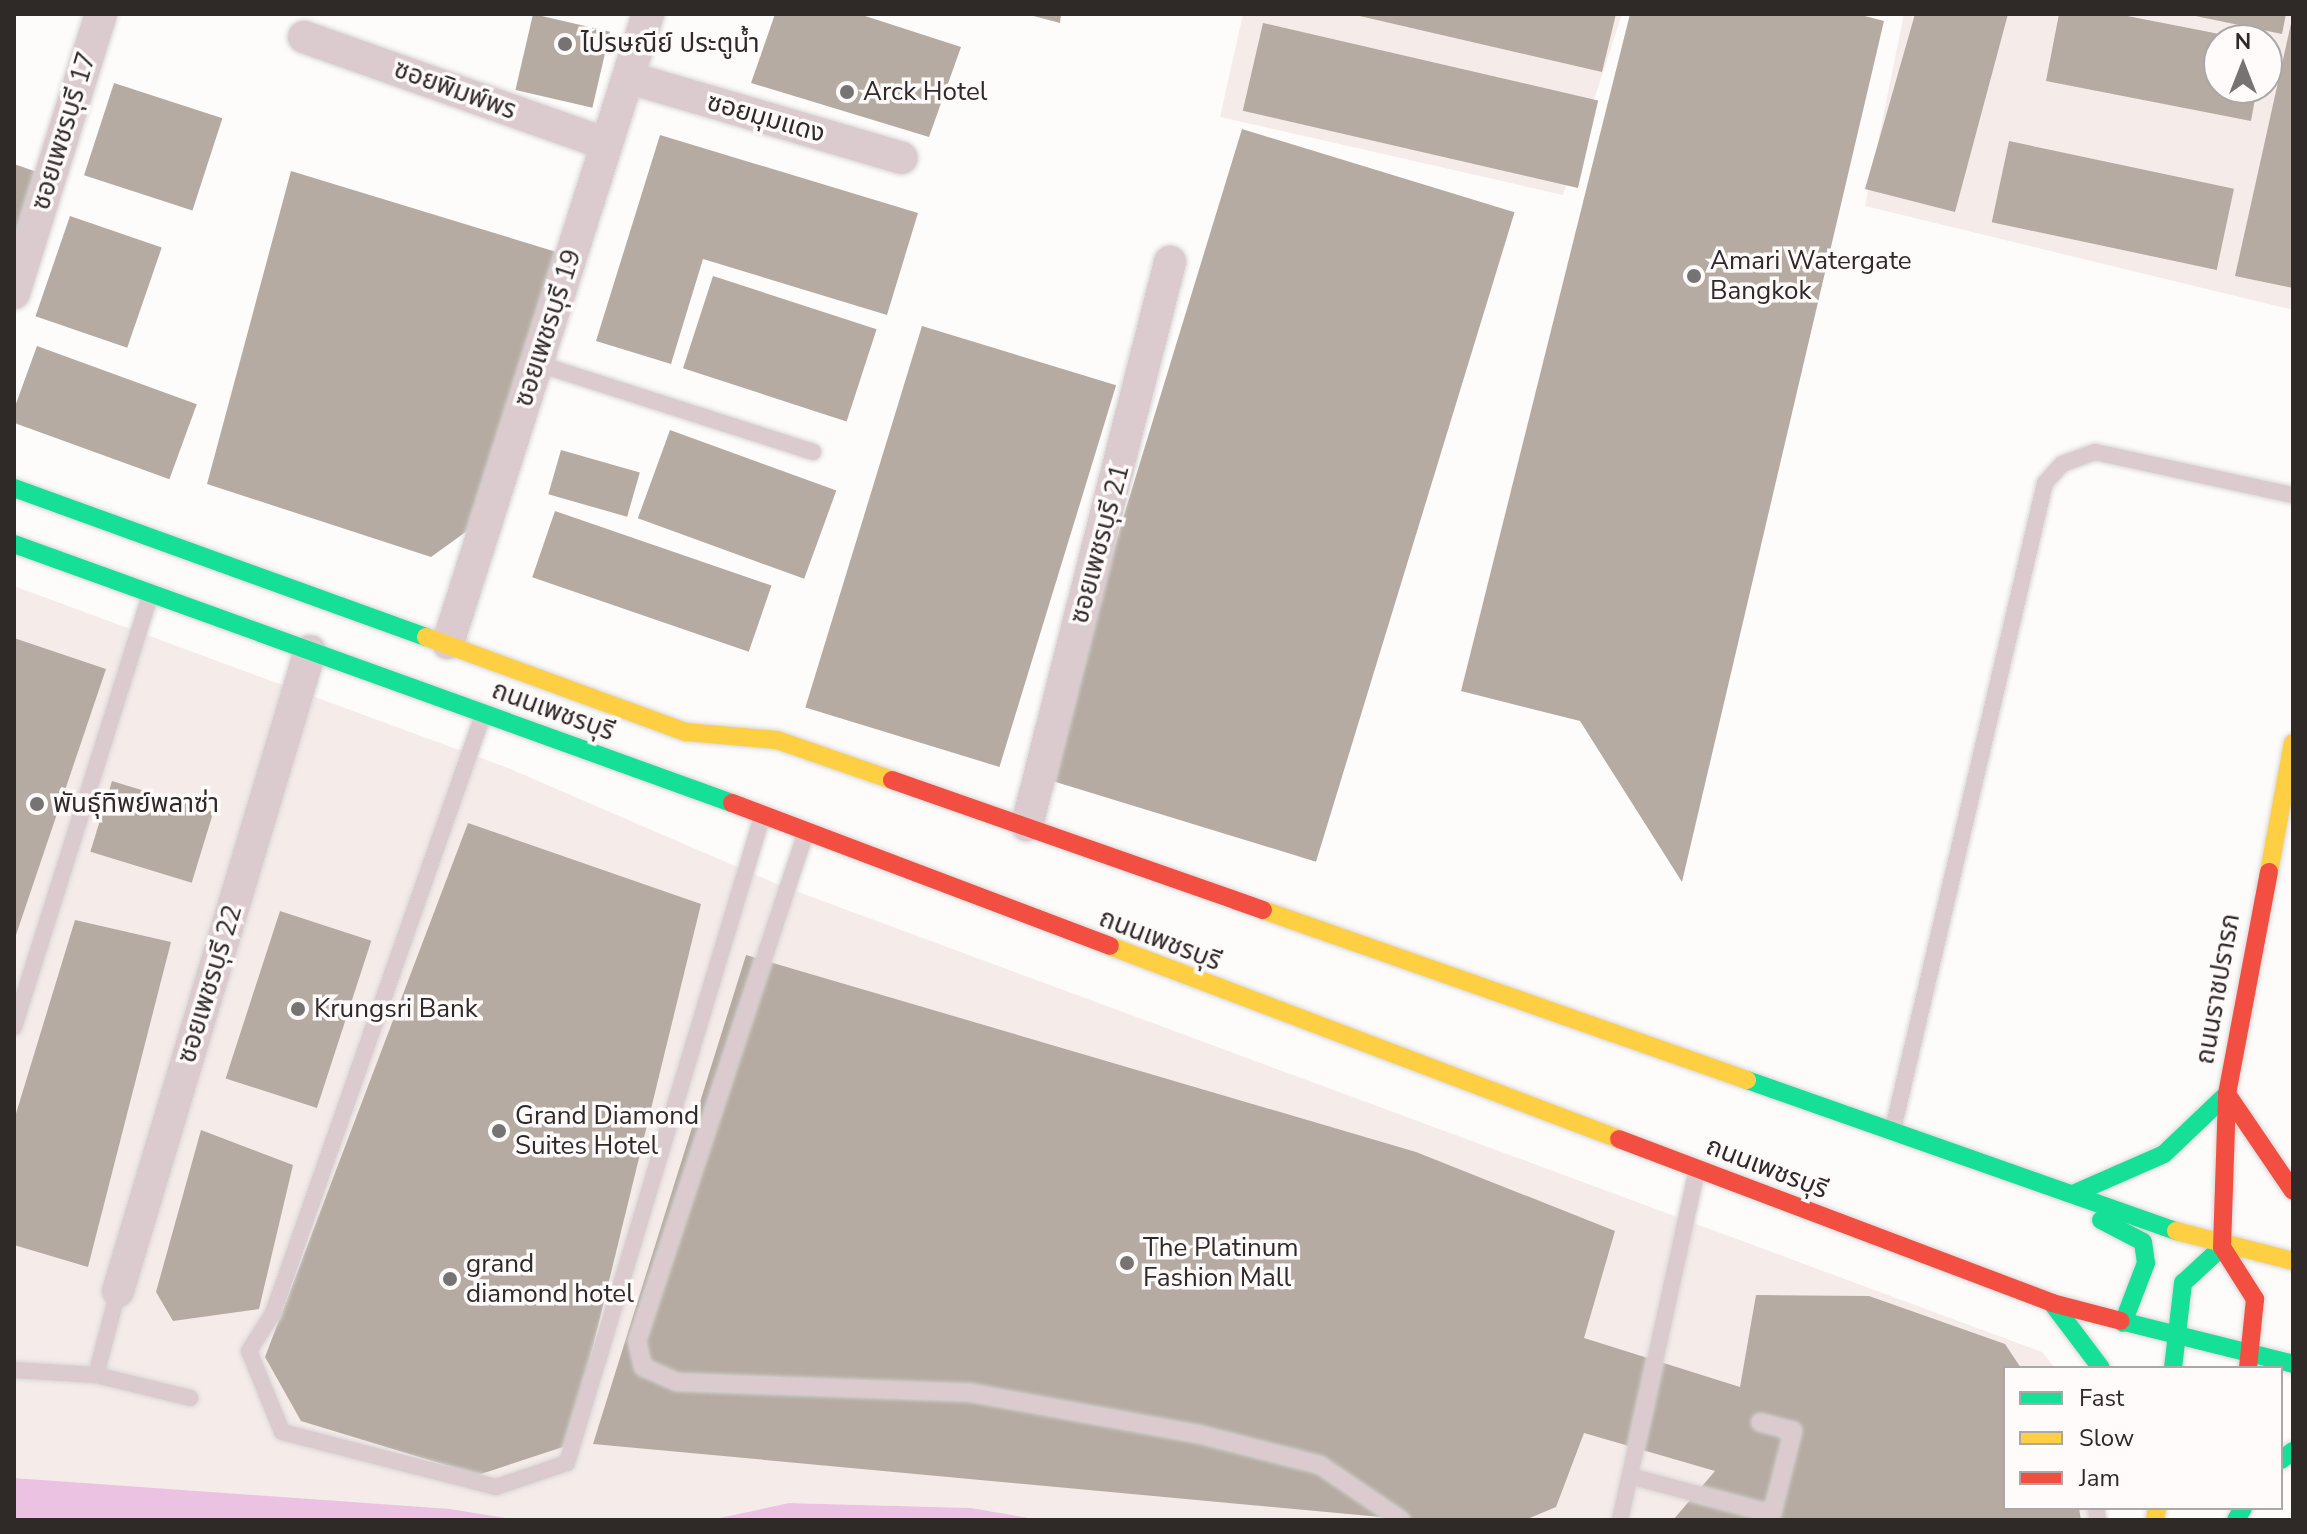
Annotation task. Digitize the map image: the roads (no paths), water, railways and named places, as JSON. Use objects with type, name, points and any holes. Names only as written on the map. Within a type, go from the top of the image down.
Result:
[{"type":"main road","name":"ถนนเพชรบุรี","points":[[14,488],[448,643],[686,732],[777,740],[1027,825],[2222,1247],[2293,1261]]},
{"type":"main road","name":"ถนนเพชรบุรี","points":[[14,544],[151,593],[306,664],[483,713],[763,814],[2052,1303],[2249,1362],[2293,1364]]},
{"type":"main road","name":"ถนนราชปรารภ","points":[[2222,1247],[2227,1094],[2293,743]]},
{"type":"main road","points":[[2073,1194],[2164,1154],[2227,1094],[2293,1191]]},
{"type":"main road","points":[[1871,1122],[1880,1140],[2130,1230],[2143,1242],[2146,1263],[2123,1323]]},
{"type":"main road","points":[[2173,1366],[2183,1283],[2222,1247],[2255,1299],[2249,1362]]},
{"type":"main road","points":[[2052,1303],[2099,1366]]},
{"type":"street","name":"ซอยเพชรบุรี 17","points":[[14,293],[101,14]]},
{"type":"street","name":"ซอยเพชรบุรี 19","points":[[448,643],[648,14]]},
{"type":"street","name":"ซอยพิมพ์พร","points":[[304,37],[606,144]]},
{"type":"street","name":"ซอยมุมแดง","points":[[630,78],[901,158]]},
{"type":"street","name":"ซอยเพชรบุรี 21","points":[[1027,825],[1170,262]]},
{"type":"street","name":"ซอยเพชรบุรี 22","points":[[118,1291],[306,664]]},
{"type":"lane","points":[[536,363],[813,452]]},
{"type":"lane","points":[[1893,1130],[2045,483],[2062,464],[2095,452],[2293,495]]},
{"type":"lane","points":[[14,1027],[151,593]]},
{"type":"lane","points":[[483,713],[273,1313],[249,1351],[282,1432],[496,1487],[567,1463],[763,814]]},
{"type":"lane","points":[[806,832],[637,1341],[643,1367],[659,1379],[972,1393],[1065,1407],[1320,1465],[1401,1520]]},
{"type":"lane","points":[[1620,1520],[1698,1169]]},
{"type":"lane","points":[[96,1375],[118,1291]]},
{"type":"lane","points":[[14,1370],[96,1375],[190,1398]]},
{"type":"lane","points":[[1630,1476],[1772,1514],[1793,1431],[1760,1422]]},
{"type":"place","name":"ไปรษณีย์ ประตูน้ำ","points":[[565,44]]},
{"type":"place","name":"Arck Hotel","points":[[847,92]]},
{"type":"place","name":"Amari Watergate Bangkok","points":[[1694,276]]},
{"type":"place","name":"พันธุ์ทิพย์พลาซ่า","points":[[37,804]]},
{"type":"place","name":"Krungsri Bank","points":[[298,1009]]},
{"type":"place","name":"Grand Diamond Suites Hotel","points":[[499,1131]]},
{"type":"place","name":"The Platinum Fashion Mall","points":[[1127,1263]]},
{"type":"place","name":"grand diamond hotel","points":[[450,1279]]}]
